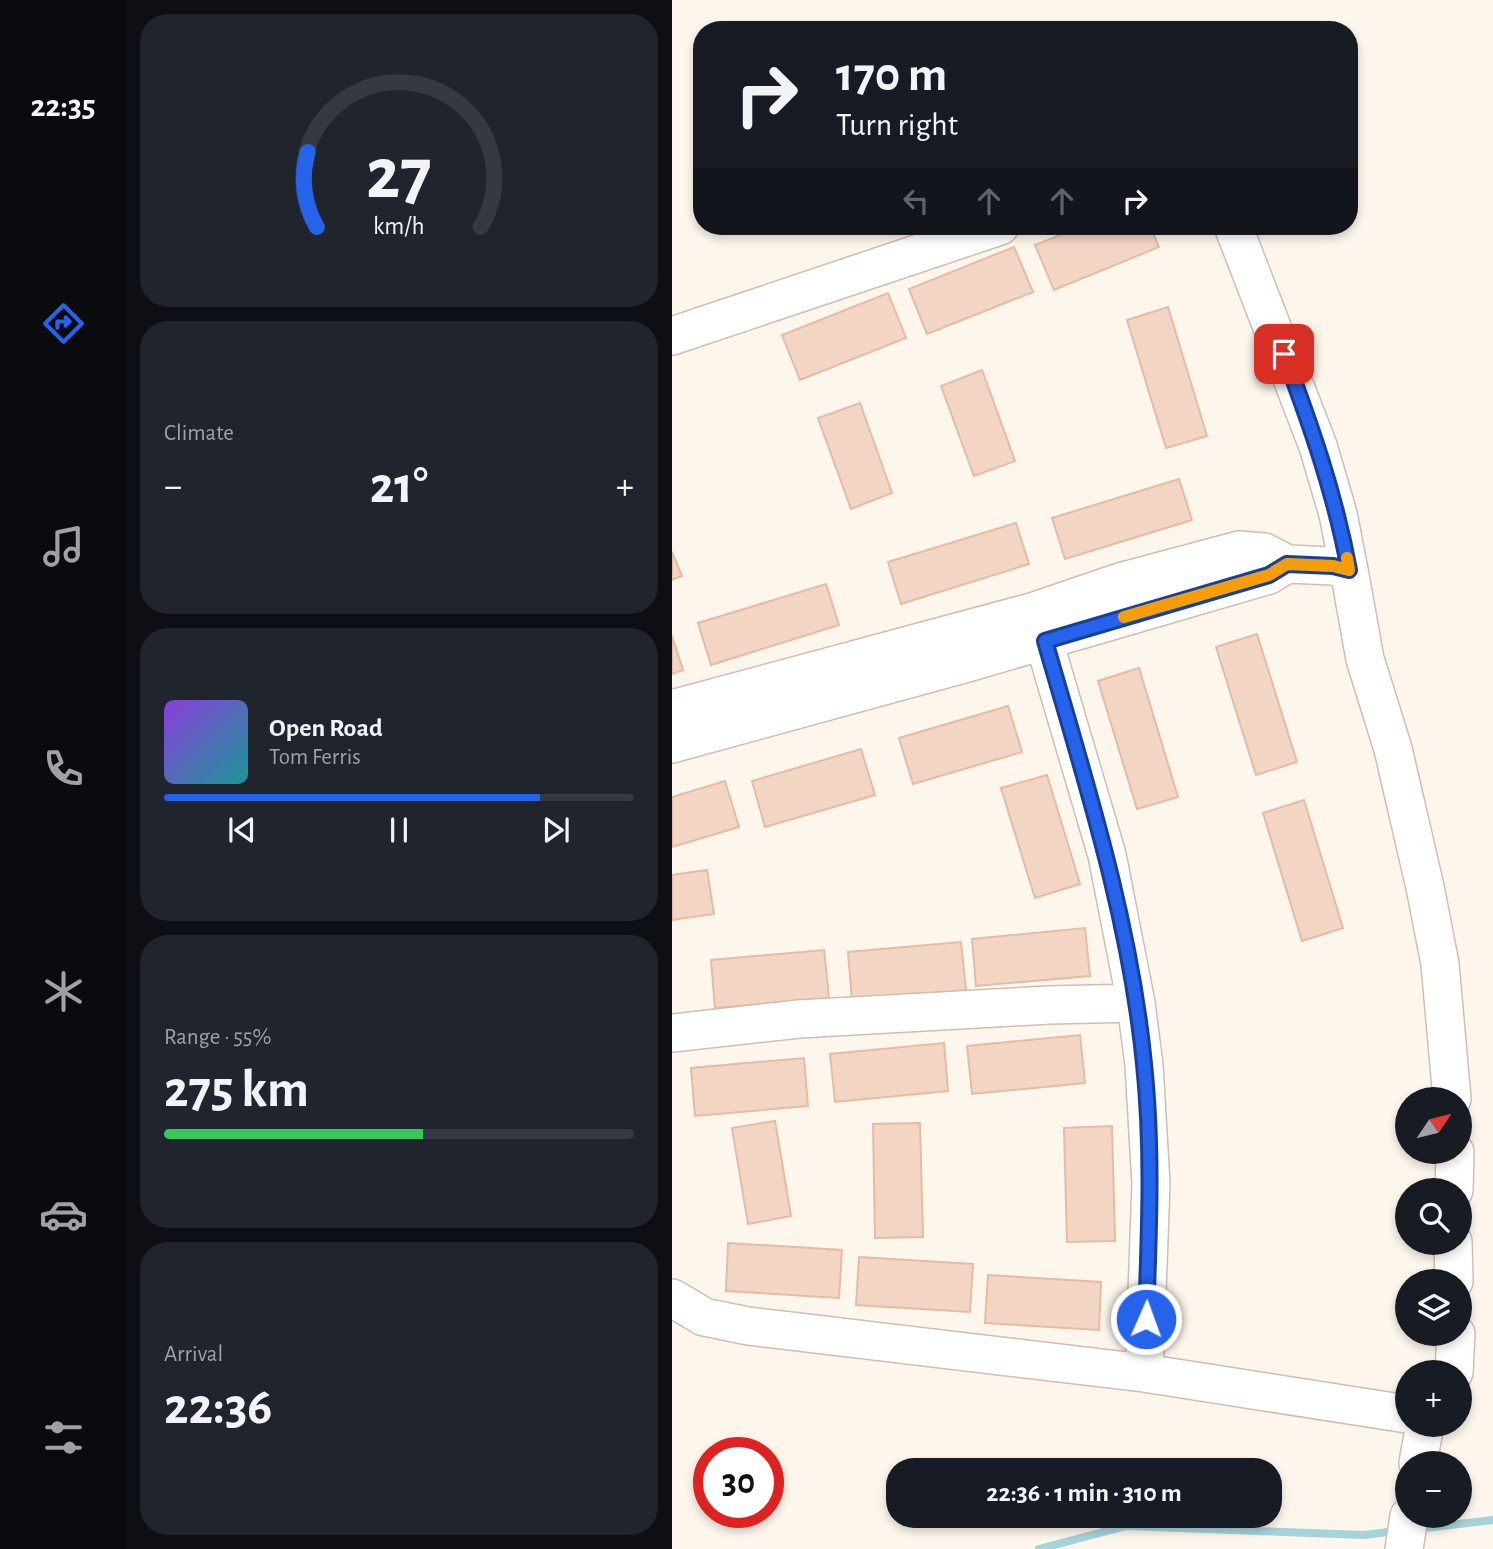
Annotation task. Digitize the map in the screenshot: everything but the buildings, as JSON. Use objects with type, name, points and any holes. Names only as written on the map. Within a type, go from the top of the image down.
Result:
[{"type":"street","points":[[672,336],[973,235]]},
{"type":"street","points":[[1236,235],[1318,446],[1338,514],[1366,659],[1393,749],[1425,887],[1440,964],[1451,1087]]},
{"type":"street","points":[[672,744],[1040,626],[1123,581],[1240,550],[1264,552],[1287,564],[1333,566],[1349,570]]},
{"type":"street","points":[[672,709],[1040,626]]},
{"type":"street","points":[[1040,626],[1107,855],[1136,1003],[1144,1065],[1151,1185],[1144,1373]]},
{"type":"street","points":[[672,1033],[799,1019],[1049,1005],[1136,1003]]},
{"type":"street","points":[[672,1298],[704,1317],[748,1326],[1144,1373],[1395,1412]]},
{"type":"street","points":[[1404,1549],[1407,1528]]},
{"type":"waterway","points":[[1416,1529],[1493,1520]]},
{"type":"waterway","points":[[1039,1549],[1126,1526],[1364,1535],[1396,1531]]},
{"type":"slow traffic","points":[[1124,617],[1269,575],[1287,564],[1333,566],[1349,570],[1347,558]]},
{"type":"route","points":[[1146,1319],[1151,1185],[1144,1065],[1136,1003],[1107,855],[1045,641],[1269,575],[1287,564],[1333,566],[1349,570],[1338,514],[1318,446],[1284,354]]}]
